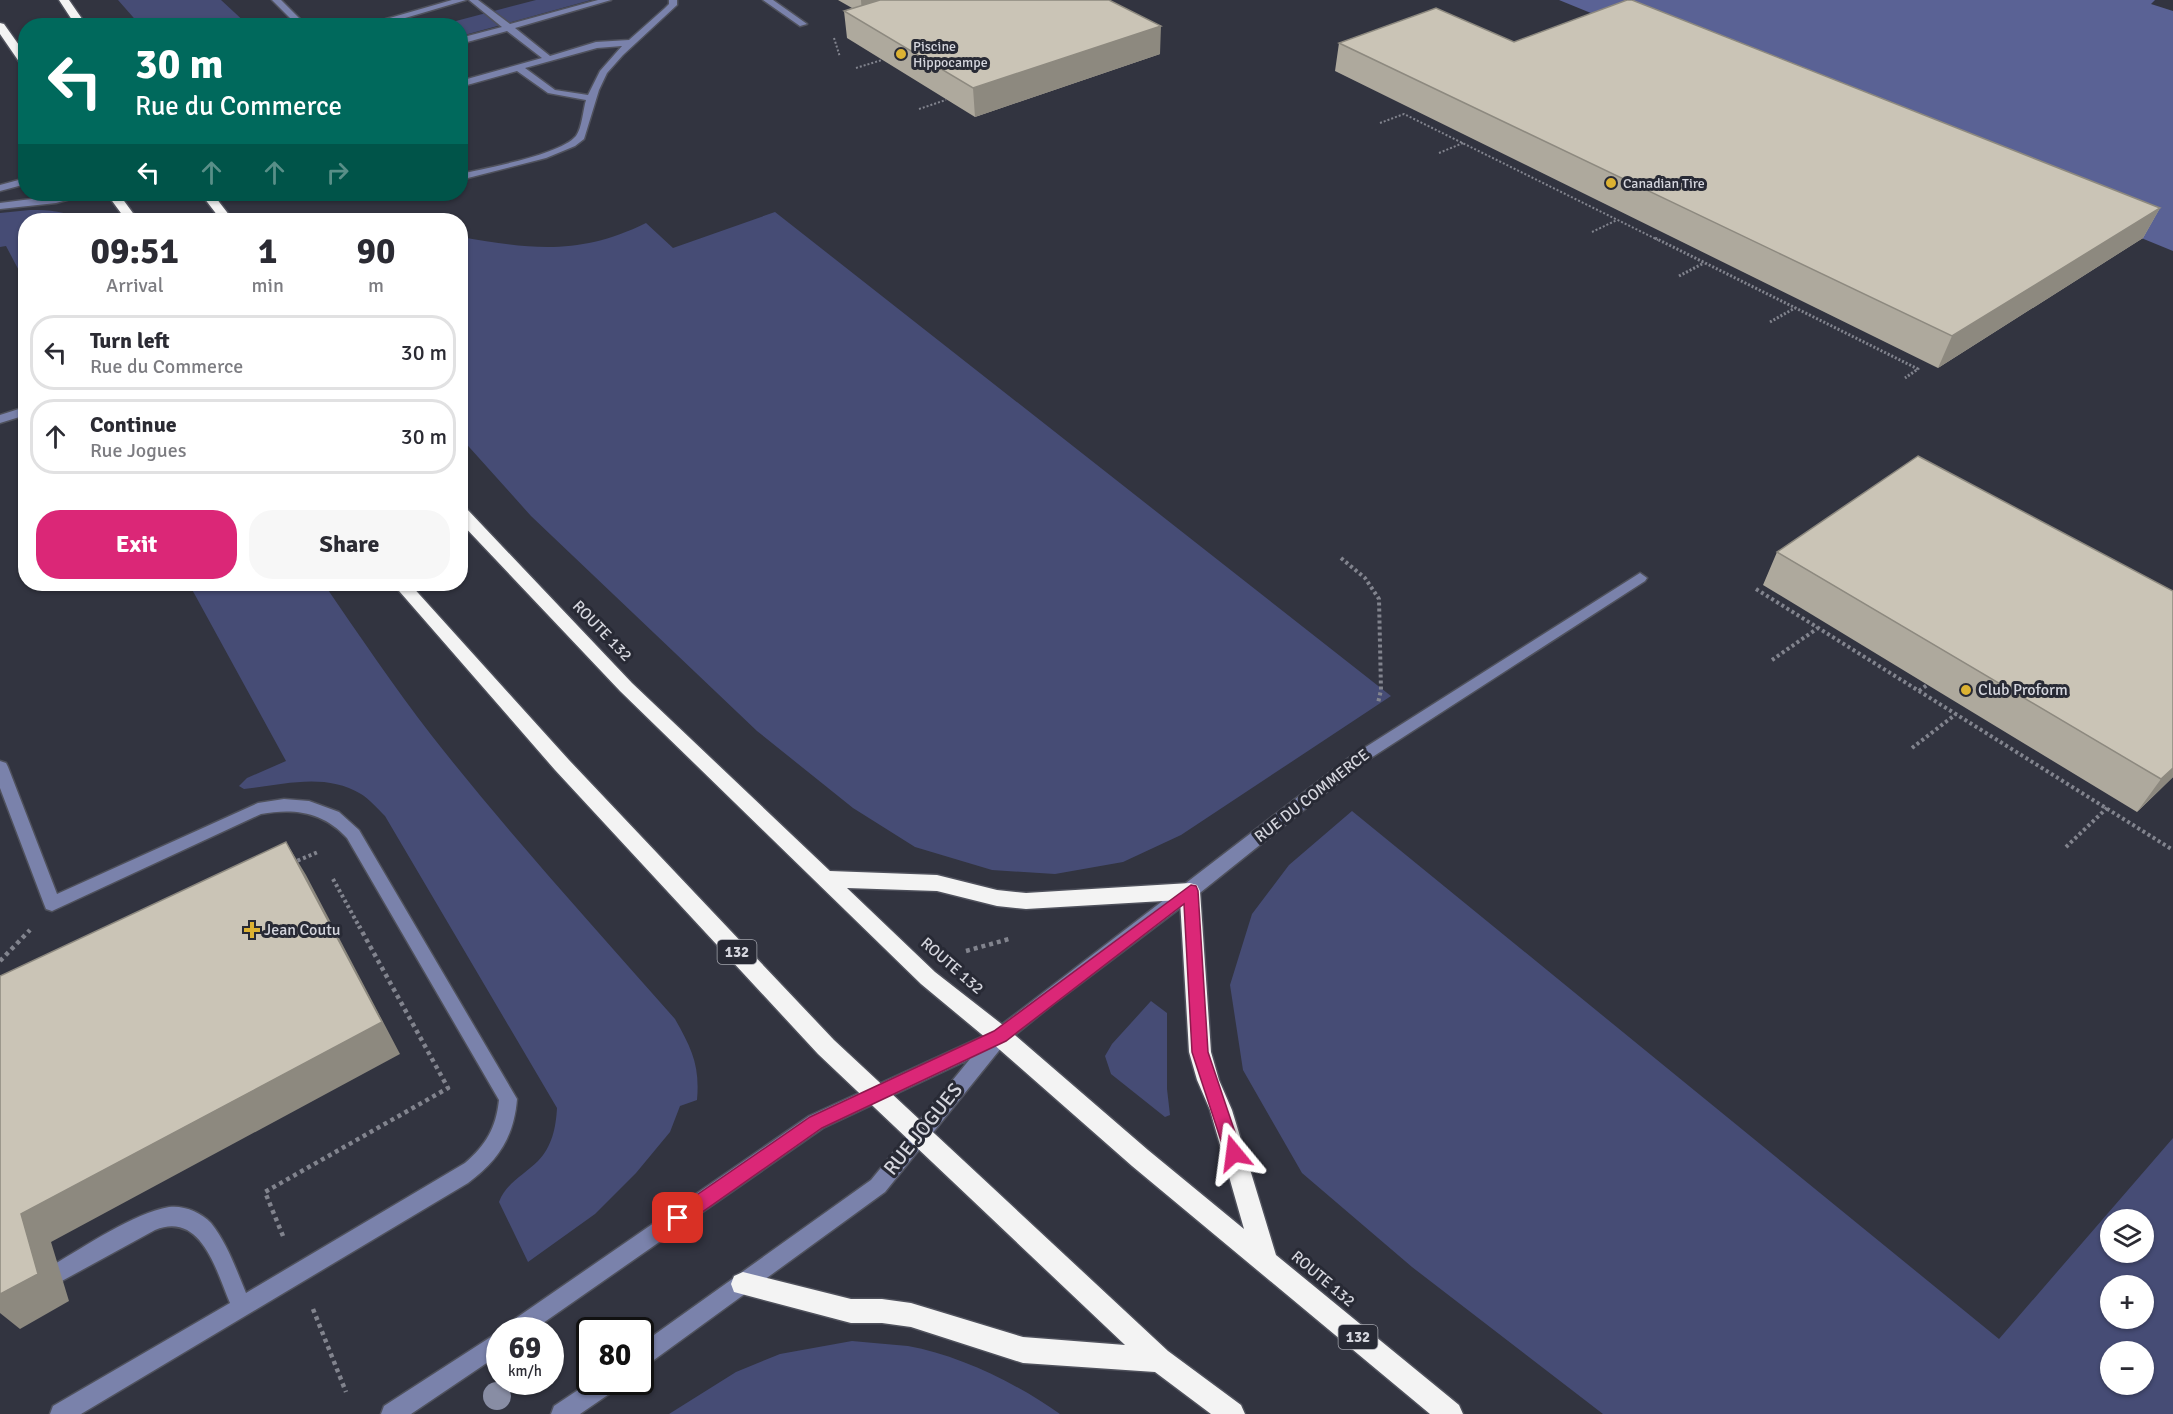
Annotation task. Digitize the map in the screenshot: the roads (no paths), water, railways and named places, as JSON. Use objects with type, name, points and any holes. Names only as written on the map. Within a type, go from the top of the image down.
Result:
[{"type":"highway","points":[[64,0],[76,18]]},
{"type":"highway","points":[[0,26],[18,52]]},
{"type":"highway","name":"ROUTE 132","points":[[468,521],[603,664],[928,978],[1000,1036],[1140,1158],[1450,1414]]},
{"type":"highway","name":"132","points":[[407,591],[578,782],[801,1022],[1159,1360],[1232,1414]]},
{"type":"highway","points":[[825,879],[937,883],[997,898],[1026,901],[1191,891],[1200,1052],[1208,1080],[1221,1110],[1265,1260]]},
{"type":"highway","points":[[743,1284],[851,1311],[882,1311],[911,1315],[1023,1350],[1159,1360]]},
{"type":"street","points":[[276,0],[295,18]]},
{"type":"street","points":[[396,18],[462,0]]},
{"type":"street","points":[[473,0],[549,59]]},
{"type":"street","points":[[468,39],[607,0]]},
{"type":"street","points":[[468,175],[549,154],[575,144],[581,137],[596,85],[604,71],[673,5],[673,0]]},
{"type":"street","points":[[767,0],[803,24]]},
{"type":"street","points":[[468,82],[596,45],[634,42]]},
{"type":"street","points":[[518,67],[552,93],[564,97],[592,98]]},
{"type":"street","points":[[0,188],[18,183]]},
{"type":"street","points":[[0,206],[47,201]]},
{"type":"street","points":[[0,419],[18,413]]},
{"type":"street","name":"RUE DU COMMERCE","points":[[1000,1036],[1191,891],[1363,756],[1640,578]]},
{"type":"street","points":[[0,767],[52,904],[258,809],[280,804],[306,806],[331,815],[349,829],[359,844],[508,1099],[507,1117],[499,1141],[482,1162],[461,1177],[61,1414]]},
{"type":"street","name":"RUE JOGUES","points":[[535,1317],[816,1122],[1000,1036]]},
{"type":"street","name":"RUE JOGUES","points":[[654,1348],[878,1186],[1000,1036]]},
{"type":"street","points":[[60,1272],[160,1219],[168,1216],[185,1217],[202,1227],[216,1248],[242,1307]]},
{"type":"street","points":[[392,1414],[486,1350]]},
{"type":"street","points":[[562,1414],[589,1395]]},
{"type":"place","name":"Piscine Hippocampe","points":[[901,54]]},
{"type":"place","name":"Canadian Tire","points":[[1611,183]]},
{"type":"place","name":"Club Proform","points":[[1966,690]]},
{"type":"place","name":"Jean Coutu","points":[[252,930]]}]
